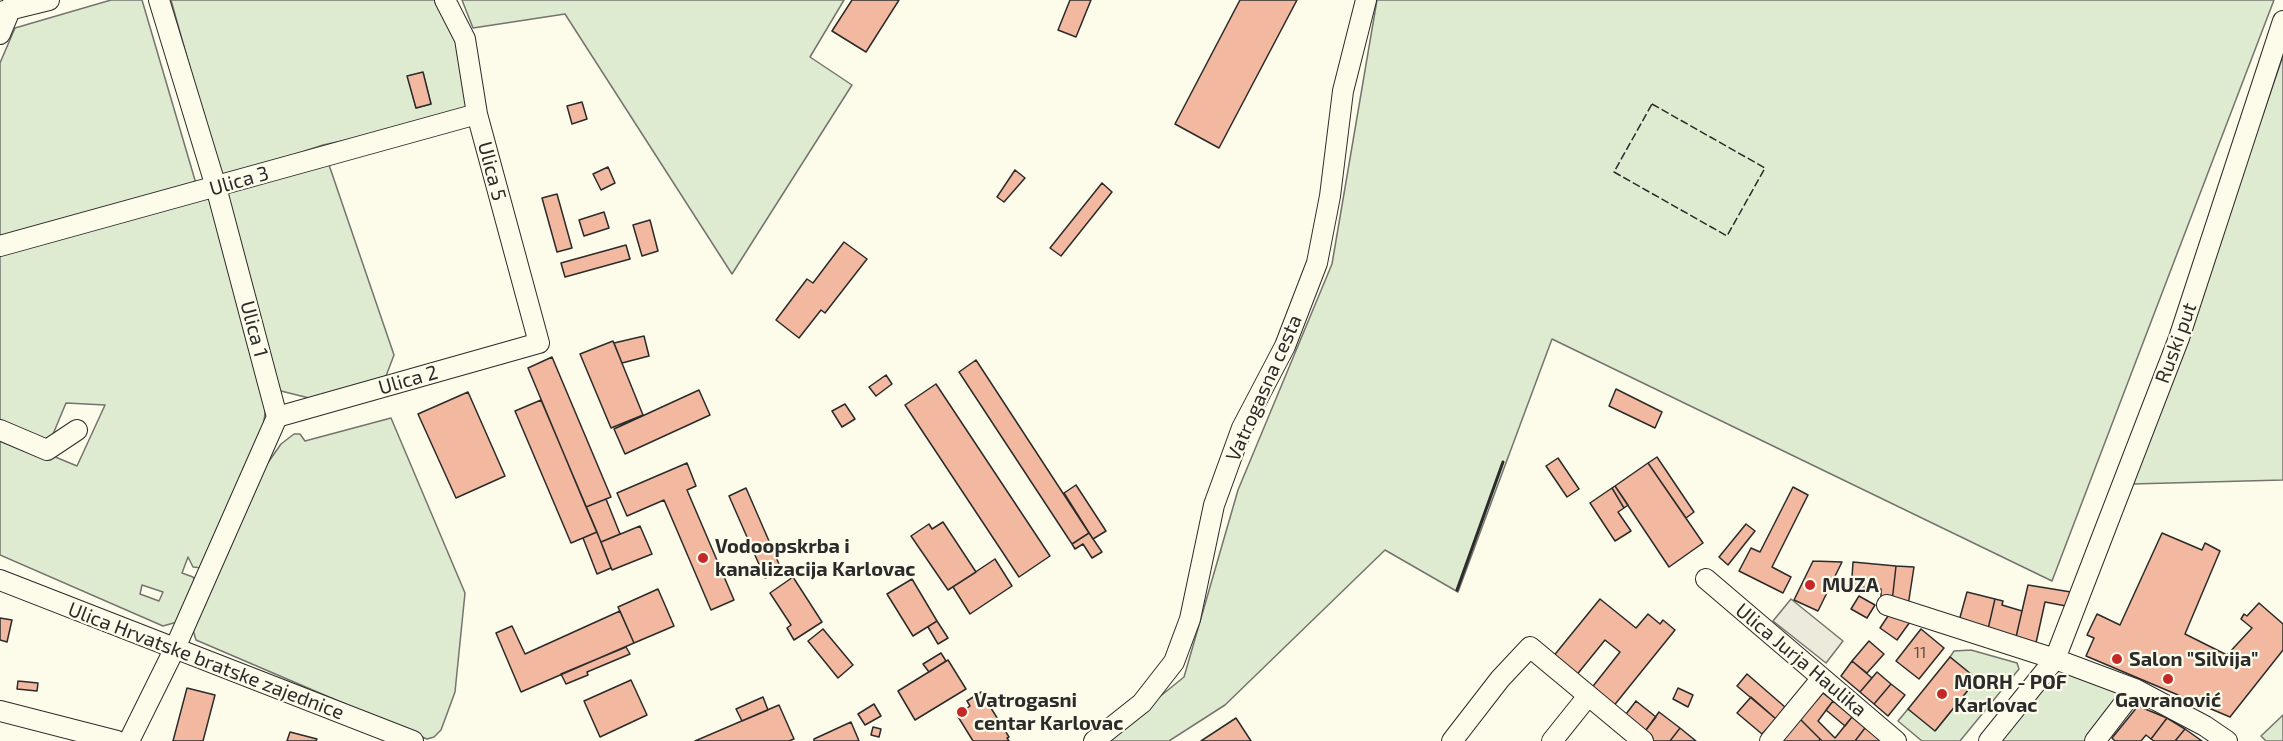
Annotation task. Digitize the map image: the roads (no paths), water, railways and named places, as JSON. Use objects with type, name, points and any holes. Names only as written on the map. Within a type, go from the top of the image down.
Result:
[{"type":"street","points":[[0,34],[9,7],[50,0]]},
{"type":"street","name":"Ulica 1","points":[[159,0],[216,187],[277,417]]},
{"type":"street","name":"Ulica 5","points":[[445,0],[465,39],[477,114],[538,343]]},
{"type":"street","name":"Vatrogasna cesta","points":[[1094,741],[1142,703],[1174,662],[1190,619],[1214,505],[1242,428],[1286,346],[1317,263],[1330,196],[1343,91],[1366,0]]},
{"type":"street","name":"Ruski put","points":[[1989,741],[2055,659],[2179,338],[2283,21]]},
{"type":"street","name":"Ulica 3","points":[[0,246],[477,114]]},
{"type":"street","name":"Ulica 2","points":[[277,417],[538,343]]},
{"type":"street","points":[[129,741],[175,648],[277,417]]},
{"type":"street","points":[[0,430],[47,450],[77,430]]},
{"type":"street","name":"Ulica Jurja Haulika","points":[[1706,579],[1896,741]]},
{"type":"street","name":"Ulica Hrvatske bratske zajednice","points":[[0,580],[413,741]]},
{"type":"street","points":[[1887,605],[2055,659],[2135,689],[2205,726],[2227,741]]},
{"type":"street","points":[[1452,741],[1500,679],[1530,647],[1643,741]]},
{"type":"street","points":[[1770,741],[1822,678]]},
{"type":"street","points":[[2095,741],[2135,689]]},
{"type":"street","points":[[1552,741],[1588,696]]},
{"type":"street","points":[[0,711],[117,741]]},
{"type":"place","name":"Vodoopskrba i kanalizacija Karlovac","points":[[703,558]]},
{"type":"place","name":"MUZA","points":[[1810,585]]},
{"type":"place","name":"Salon \"Silvija\"","points":[[2117,659]]},
{"type":"place","name":"Gavranović","points":[[2168,679]]},
{"type":"place","name":"MORH - POF Karlovac","points":[[1942,694]]},
{"type":"place","name":"Vatrogasni centar Karlovac","points":[[962,712]]}]
